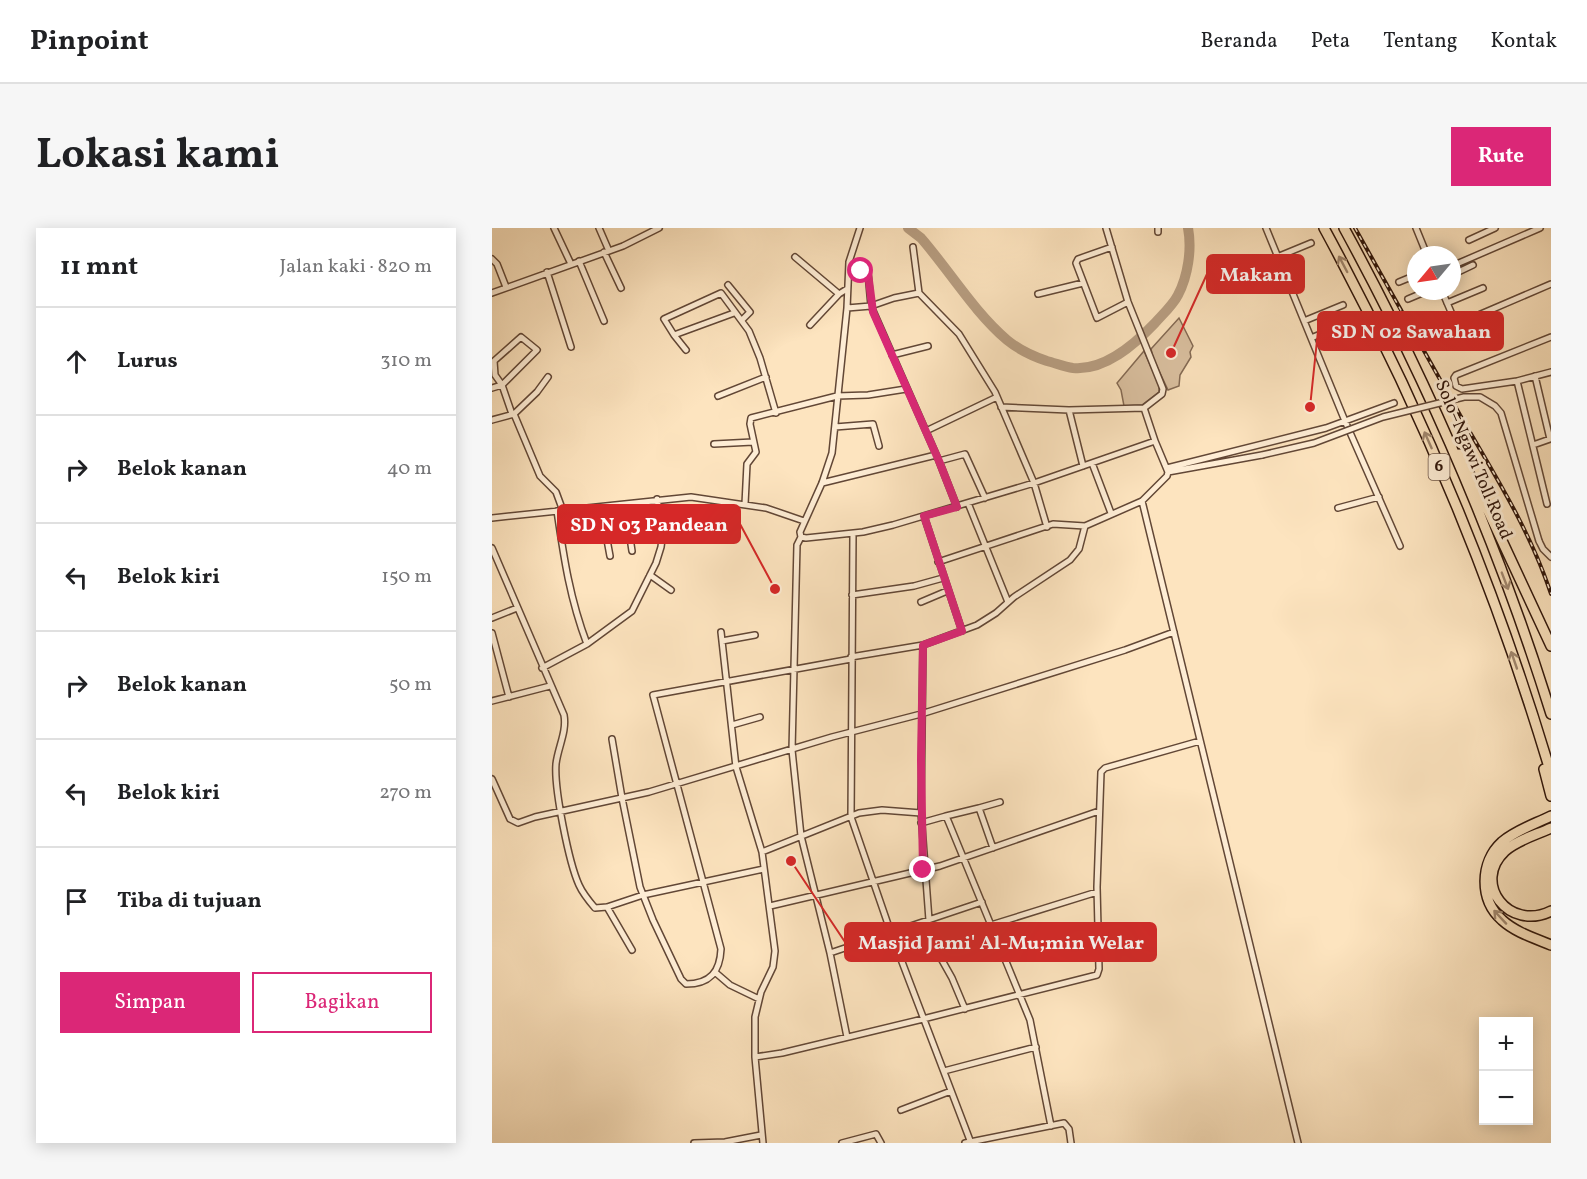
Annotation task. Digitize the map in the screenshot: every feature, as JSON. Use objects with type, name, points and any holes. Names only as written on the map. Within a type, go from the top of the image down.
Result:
[{"type":"highway","name":"Solo–Ngawi Toll Road","points":[[1324,228],[1384,343],[1429,442],[1476,555],[1534,716],[1551,774]]},
{"type":"highway","name":"Solo–Ngawi Toll Road","points":[[1344,228],[1397,329],[1443,429],[1506,582],[1551,714]]},
{"type":"highway","points":[[1443,429],[1466,466],[1551,646]]},
{"type":"highway","points":[[1534,716],[1533,724],[1551,796]]},
{"type":"highway","points":[[1551,816],[1506,839],[1494,851],[1485,871],[1486,892],[1493,909],[1505,922],[1517,930],[1551,945]]},
{"type":"highway","points":[[1551,828],[1504,852],[1495,866],[1493,885],[1500,903],[1514,914],[1538,917],[1551,911]]},
{"type":"street","points":[[554,228],[571,264]]},
{"type":"street","points":[[599,228],[621,288]]},
{"type":"street","points":[[642,228],[645,236]]},
{"type":"street","points":[[492,293],[645,236],[659,228]]},
{"type":"street","points":[[847,1037],[830,953],[801,836],[792,750],[793,670],[797,542],[801,537],[800,532],[804,521],[822,483],[832,453],[850,260],[860,228]]},
{"type":"street","points":[[1001,407],[1069,410],[1144,408],[1164,391],[1138,331],[1106,228]]},
{"type":"street","points":[[1266,228],[1345,421],[1400,546]]},
{"type":"street","points":[[1416,228],[1423,246]]},
{"type":"street","points":[[1469,240],[1495,228]]},
{"type":"street","points":[[1461,262],[1540,228]]},
{"type":"street","points":[[1278,257],[1311,243]]},
{"type":"street","points":[[913,247],[919,293],[959,334],[997,397],[1034,483],[1047,526]]},
{"type":"street","points":[[1112,247],[1077,260],[1083,283],[1096,318],[1128,302]]},
{"type":"street","points":[[795,256],[821,281],[839,294]]},
{"type":"street","points":[[492,259],[497,264],[506,287]]},
{"type":"street","points":[[579,261],[604,321]]},
{"type":"street","points":[[1461,271],[1473,266]]},
{"type":"street","points":[[849,271],[868,273],[871,306],[957,507]]},
{"type":"street","points":[[547,272],[571,347]]},
{"type":"street","points":[[1399,282],[1407,279]]},
{"type":"street","points":[[1038,294],[1083,283]]},
{"type":"street","points":[[1425,338],[1551,284]]},
{"type":"street","points":[[728,285],[750,312],[742,320]]},
{"type":"street","points":[[1447,303],[1483,288]]},
{"type":"street","points":[[810,325],[839,294],[847,289]]},
{"type":"street","points":[[686,350],[664,317],[720,293],[742,320],[755,345],[776,413]]},
{"type":"street","points":[[847,308],[871,306],[919,293]]},
{"type":"street","points":[[1446,300],[1451,312]]},
{"type":"street","points":[[1304,321],[1343,305]]},
{"type":"street","points":[[674,335],[734,313]]},
{"type":"street","points":[[1311,338],[1347,323]]},
{"type":"street","points":[[1551,336],[1456,375],[1454,378],[1456,386],[1462,389],[1517,381],[1551,371]]},
{"type":"street","points":[[492,388],[502,385],[537,350],[521,337],[494,361],[495,375],[502,385],[540,476],[556,492],[567,581],[575,614],[587,644]]},
{"type":"street","points":[[892,355],[928,346]]},
{"type":"street","points":[[1533,445],[1549,440],[1535,376]]},
{"type":"street","points":[[492,420],[513,414],[537,392],[548,377]]},
{"type":"street","points":[[718,396],[766,377]]},
{"type":"street","points":[[1517,381],[1547,504]]},
{"type":"street","points":[[745,504],[747,464],[756,452],[751,418],[837,396],[868,395],[906,389]]},
{"type":"street","points":[[1168,470],[1314,443],[1383,417],[1464,396],[1480,397],[1495,406],[1501,413],[1539,541],[1543,549],[1551,556]]},
{"type":"street","points":[[926,431],[997,397]]},
{"type":"street","points":[[1168,470],[1309,432],[1394,403]]},
{"type":"street","points":[[938,562],[1047,526],[1058,524],[1085,526],[1142,501],[1167,476],[1168,470],[1144,408]]},
{"type":"street","points":[[1069,410],[1083,466]]},
{"type":"street","points":[[835,427],[873,424],[879,446]]},
{"type":"street","points":[[801,537],[874,531],[1034,483],[1155,441]]},
{"type":"street","points":[[714,444],[753,442]]},
{"type":"street","points":[[939,461],[965,454],[985,498]]},
{"type":"street","points":[[822,483],[936,455]]},
{"type":"street","points":[[1092,463],[1111,513]]},
{"type":"street","points":[[492,518],[691,497],[766,508],[804,521]]},
{"type":"street","points":[[1338,508],[1379,497]]},
{"type":"street","points":[[542,668],[587,644],[632,611],[657,560],[663,531],[657,499]]},
{"type":"street","points":[[1142,501],[1298,1143]]},
{"type":"street","points":[[968,503],[1008,602]]},
{"type":"street","points":[[625,504],[632,551]]},
{"type":"street","points":[[601,507],[610,556]]},
{"type":"street","points":[[924,516],[962,631]]},
{"type":"street","points":[[612,739],[643,896],[683,982],[694,984],[716,973],[721,963],[721,948],[675,784],[653,694],[923,645],[962,631],[989,618],[1008,602],[1070,561],[1079,549],[1085,526]]},
{"type":"street","points":[[853,534],[851,817],[891,933],[969,1142],[1064,1123],[1067,1125],[1071,1143]]},
{"type":"street","points":[[492,548],[564,715],[565,724],[556,766],[557,788],[574,871],[579,886],[596,909],[764,869]]},
{"type":"street","points":[[650,575],[671,590]]},
{"type":"street","points":[[852,595],[914,586],[943,578]]},
{"type":"street","points":[[921,602],[947,591]]},
{"type":"street","points":[[492,618],[517,608]]},
{"type":"street","points":[[721,632],[736,767],[762,852],[775,955],[773,967],[759,999],[756,1017],[755,1057],[763,1143]]},
{"type":"street","points":[[492,779],[508,816],[515,823],[675,784],[851,732],[921,714],[1125,650],[1174,632]]},
{"type":"street","points":[[492,633],[509,697]]},
{"type":"street","points":[[722,641],[755,635]]},
{"type":"street","points":[[923,645],[921,714],[923,870],[934,946],[952,978],[965,1009]]},
{"type":"street","points":[[492,701],[550,686]]},
{"type":"street","points":[[732,725],[760,717]]},
{"type":"street","points":[[755,1057],[1021,996],[1098,974],[1099,811],[1103,769],[1200,741]]},
{"type":"street","points":[[921,823],[1000,802]]},
{"type":"street","points":[[979,808],[993,848]]},
{"type":"street","points":[[762,852],[859,813],[882,810],[921,813]]},
{"type":"street","points":[[770,906],[923,870],[1099,811]]},
{"type":"street","points":[[946,816],[1021,996],[1032,1028],[1051,1126]]},
{"type":"street","points":[[991,925],[1098,892]]},
{"type":"street","points":[[830,953],[982,902]]},
{"type":"street","points":[[607,907],[632,950]]},
{"type":"street","points":[[1002,952],[1032,944]]},
{"type":"street","points":[[716,973],[730,985],[759,999]]},
{"type":"street","points":[[944,1071],[1036,1047]]},
{"type":"street","points":[[901,1110],[951,1091]]},
{"type":"street","points":[[842,1143],[876,1134],[881,1143]]},
{"type":"street","points":[[694,1143],[725,1142],[761,1135]]},
{"type":"shaded area","points":[[1179,318],[1193,346],[1190,352],[1191,357],[1180,375],[1179,386],[1168,390],[1151,349]]},
{"type":"shaded area","points":[[1144,351],[1159,385],[1159,392],[1142,405],[1124,406],[1117,383]]},
{"type":"waterway","points":[[908,228],[921,238],[973,304],[1007,340],[1036,357],[1073,368],[1085,368],[1108,361],[1129,347],[1171,306],[1187,271],[1190,245],[1188,228]]},
{"type":"railway","points":[[1355,228],[1510,503],[1533,547],[1551,594]]},
{"type":"place","name":"Makam","points":[[1171,353]]},
{"type":"place","name":"SD N 02 Sawahan","points":[[1310,407]]},
{"type":"place","name":"SD N 03 Pandean","points":[[775,589]]},
{"type":"place","name":"Masjid Jami' Al-Mu;min Welar","points":[[791,861]]},
{"type":"route","points":[[861,271],[868,273],[873,312],[957,507],[924,516],[962,631],[923,645],[921,714],[923,870]]}]
